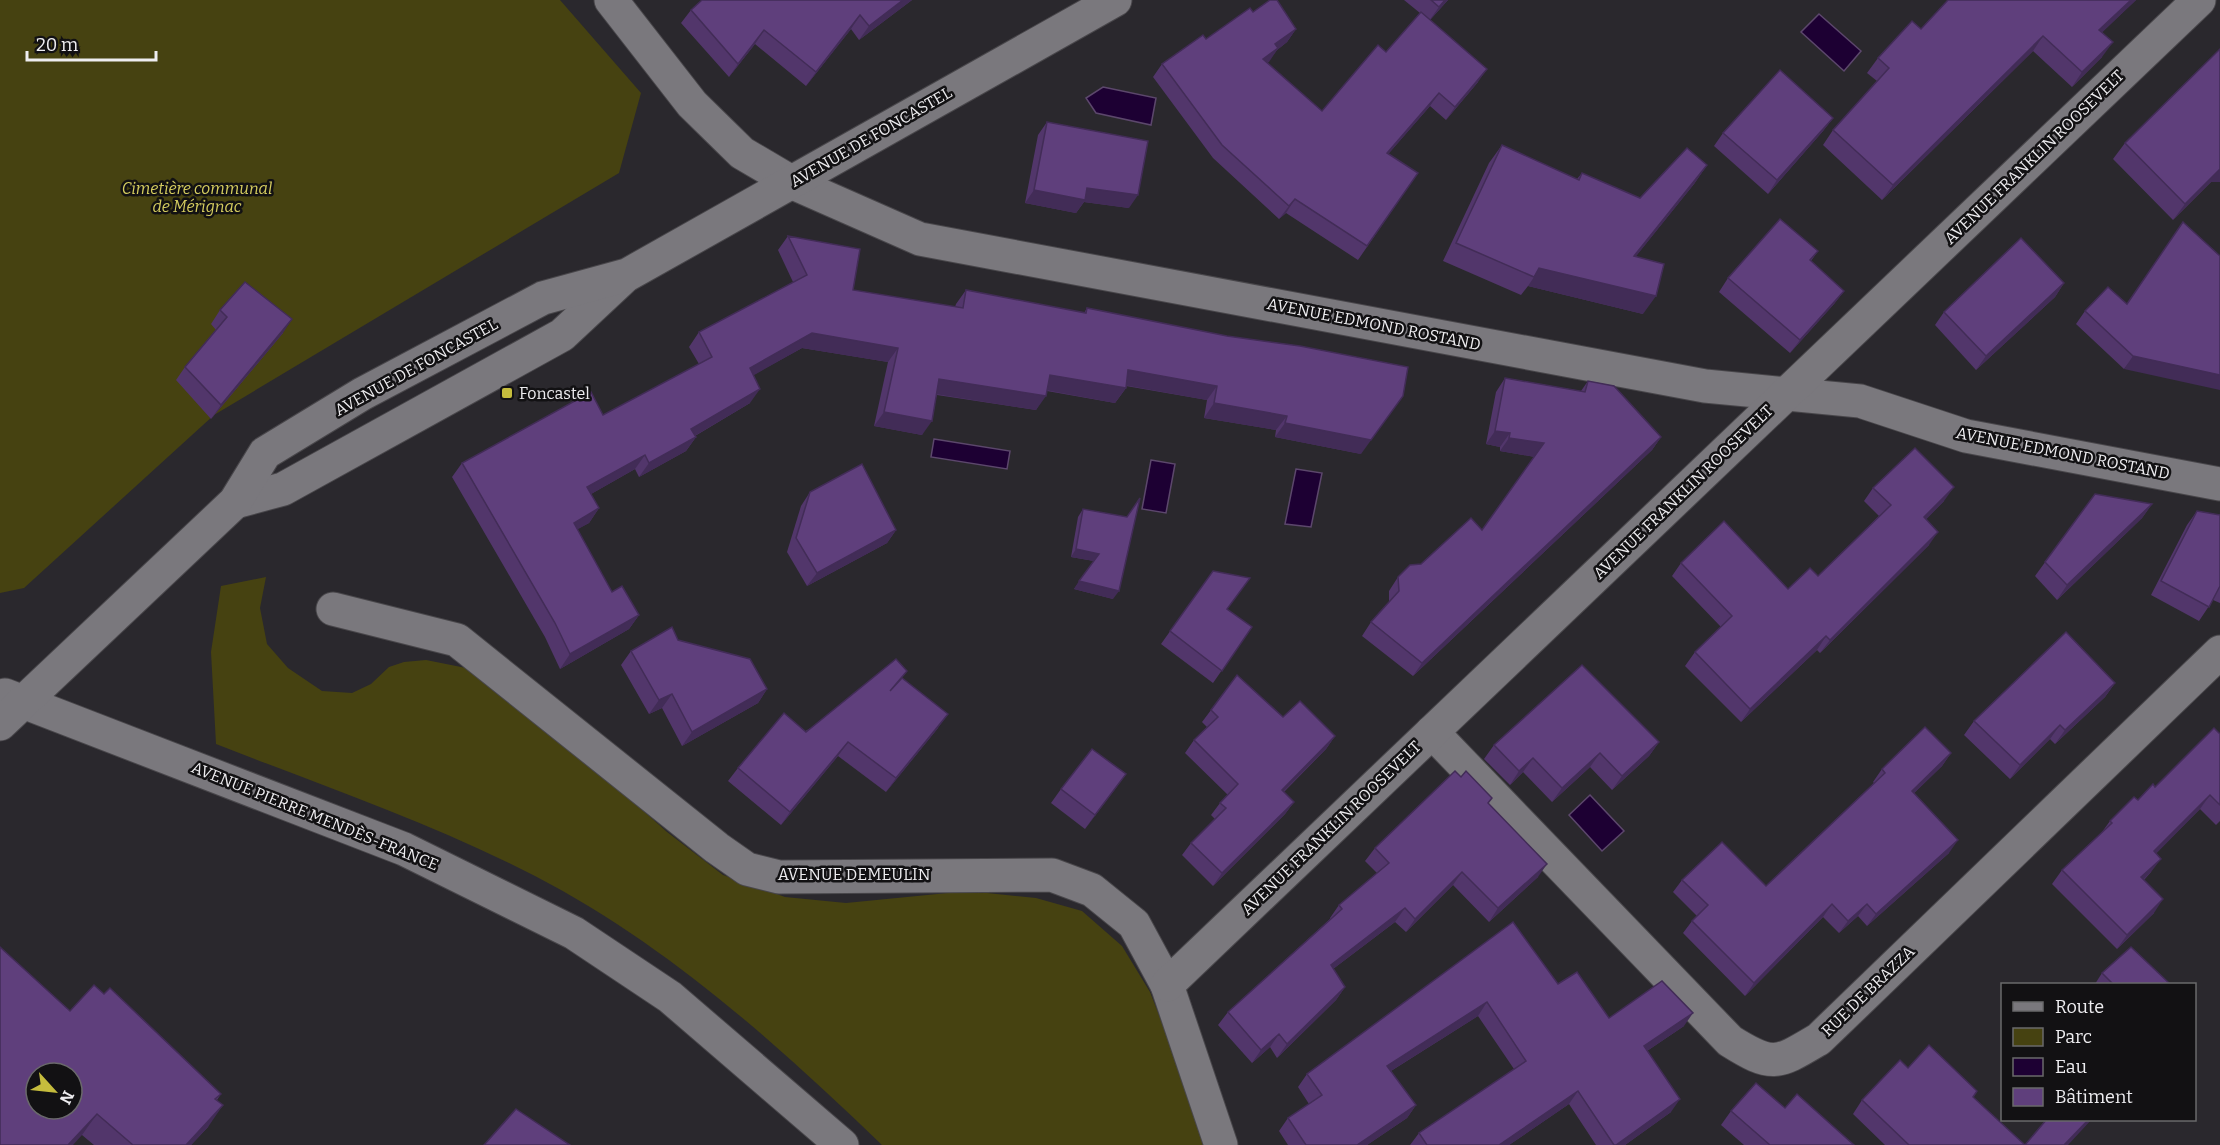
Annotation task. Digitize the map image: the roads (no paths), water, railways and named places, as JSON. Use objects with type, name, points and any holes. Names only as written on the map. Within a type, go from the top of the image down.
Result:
[{"type":"street","name":"AVENUE EDMOND ROSTAND","points":[[611,0],[692,104],[742,153],[793,183],[920,239],[1705,386],[1860,400],[1966,436],[2220,484]]},
{"type":"street","name":"AVENUE DE FONCASTEL","points":[[0,724],[12,698],[235,502],[266,453],[362,394],[543,298],[627,275],[1115,0]]},
{"type":"street","name":"AVENUE FRANKLIN ROOSEVELT","points":[[1167,985],[2199,0]]},
{"type":"street","name":"AVENUE DE FONCASTEL","points":[[235,502],[283,489],[562,335],[627,275]]},
{"type":"street","name":"AVENUE DEMEULIN","points":[[333,609],[457,640],[717,848],[747,869],[779,877],[1052,875],[1092,890],[1134,924],[1167,985],[1221,1145]]},
{"type":"street","name":"RUE DE BRAZZA","points":[[1432,732],[1730,1041],[1758,1058],[1785,1059],[1819,1038],[2220,652]]},
{"type":"street","name":"AVENUE PIERRE MENDÈS-FRANCE","points":[[12,698],[404,849],[574,933],[670,997],[842,1145]]},
{"type":"water","points":[[1819,14],[1861,51],[1844,71],[1801,32]]},
{"type":"water","points":[[1103,87],[1156,98],[1151,125],[1096,113],[1086,98]]},
{"type":"water","points":[[934,439],[1010,451],[1007,469],[931,457]]},
{"type":"water","points":[[1151,460],[1175,464],[1166,513],[1142,509]]},
{"type":"water","points":[[1296,469],[1322,473],[1311,527],[1285,524]]},
{"type":"water","points":[[1590,795],[1624,831],[1602,851],[1569,815]]},
{"type":"place","name":"Foncastel","points":[[507,393]]},
{"type":"park label","name":"Cimetière communal de Mérignac","points":[[197,197]]}]
